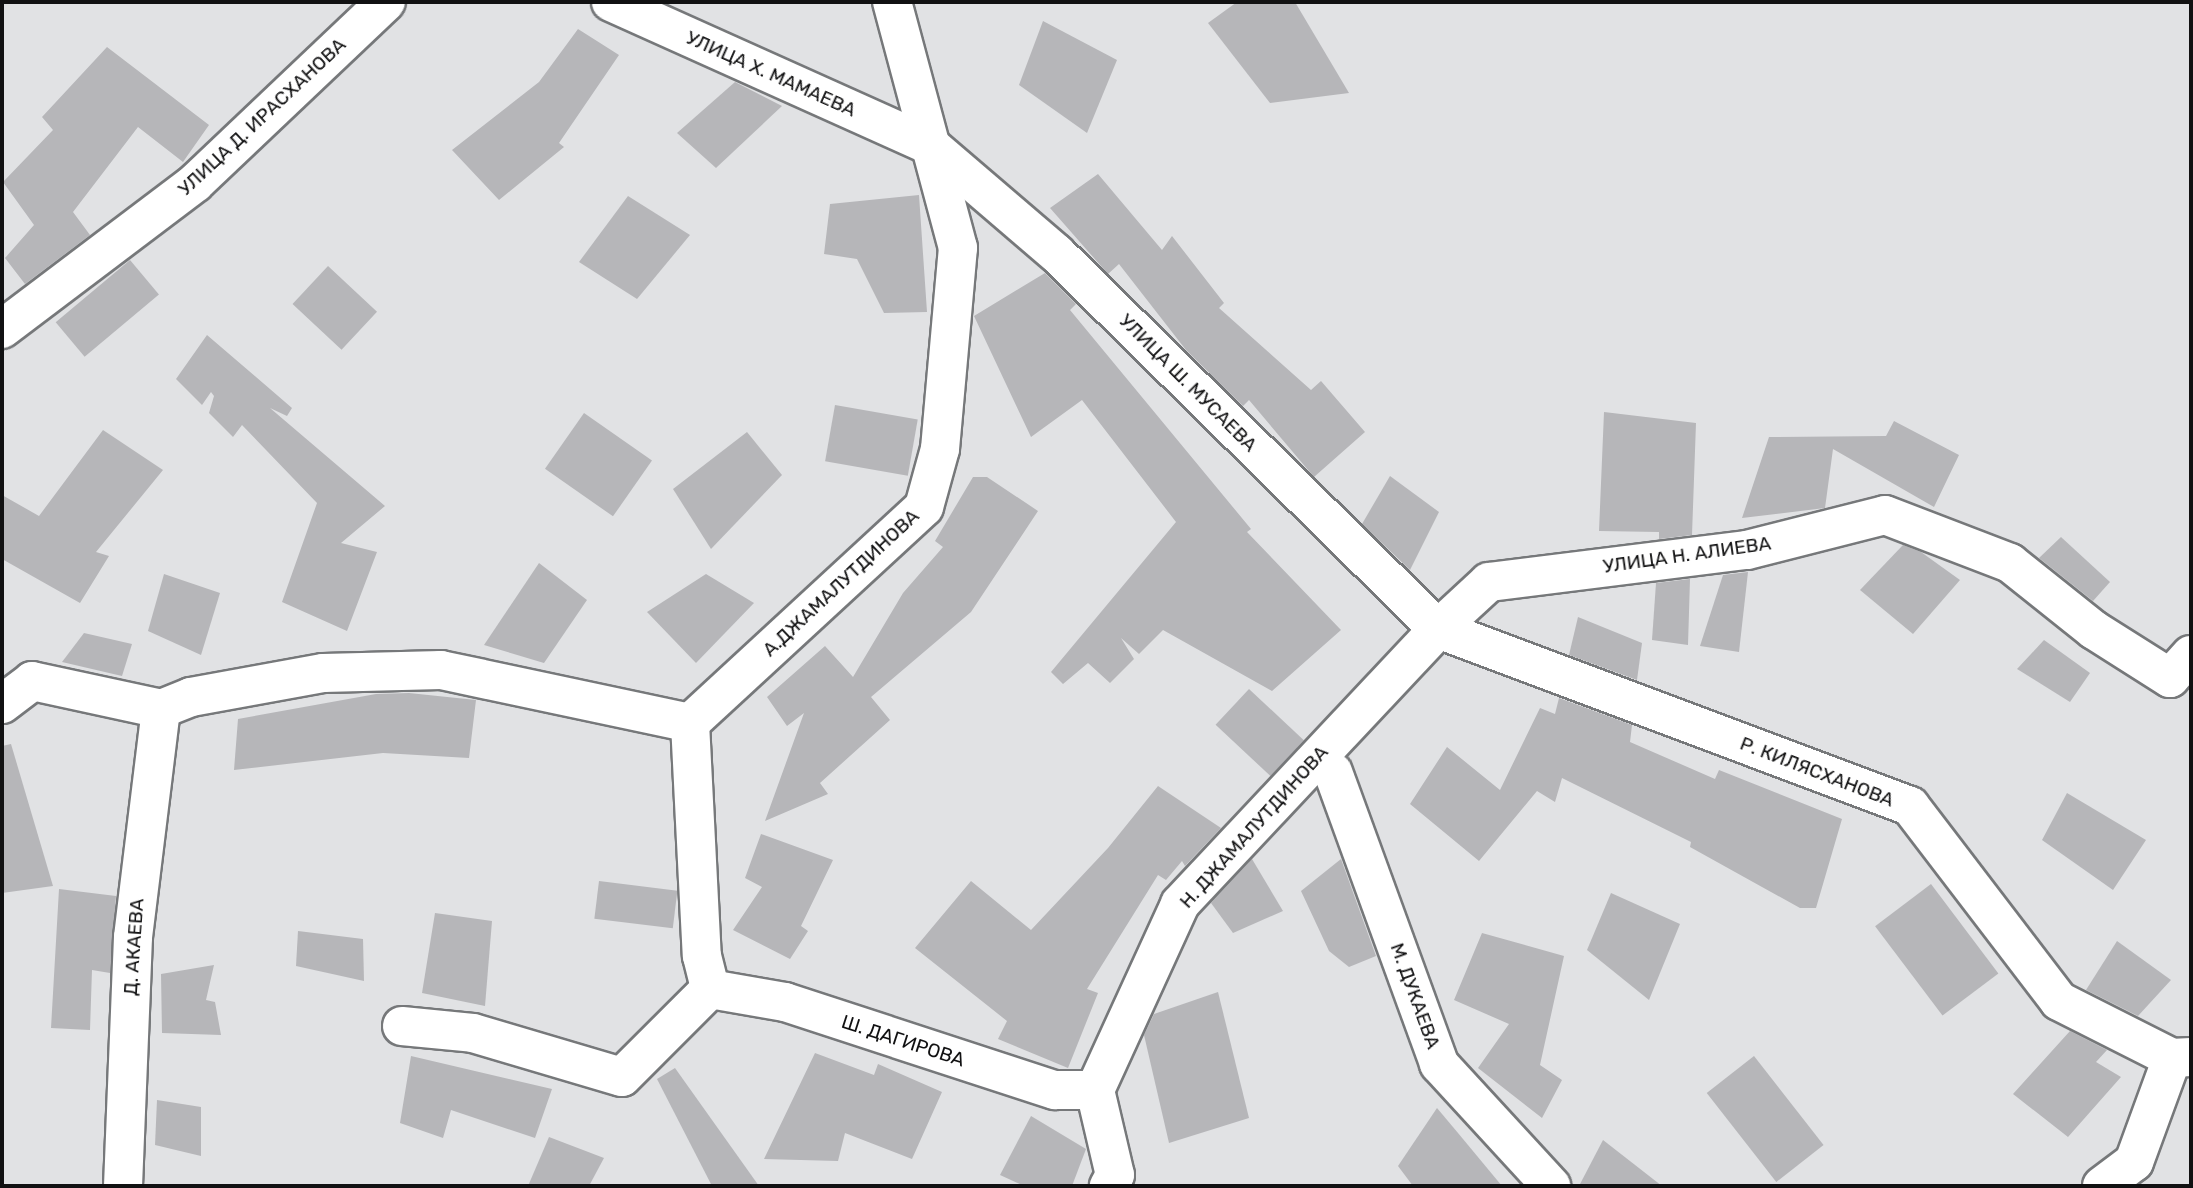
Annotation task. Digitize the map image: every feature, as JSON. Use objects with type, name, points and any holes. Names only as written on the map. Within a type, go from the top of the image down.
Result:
[{"type":"street","name":"УЛИЦА Д. ИРАСХАНОВА","points":[[2,329],[195,183],[386,2]]},
{"type":"street","name":"УЛИЦА Х. МАМАЕВА","points":[[611,2],[931,146]]},
{"type":"street","name":"А.ДЖАМАЛУТДИНОВА","points":[[690,723],[923,507],[940,449],[958,248],[892,2]]},
{"type":"street","name":"УЛИЦА Ш. МУСАЕВА","points":[[931,146],[1056,253],[1438,629]]},
{"type":"street","name":"УЛИЦА Н. АЛИЕВА","points":[[1438,629],[1489,582],[1747,550],[1885,516],[2010,564],[2094,630],[2169,678],[2191,655]]},
{"type":"street","name":"Р. КИЛЯСХАНОВА","points":[[1438,629],[1910,806],[2059,1001],[2181,1057]]},
{"type":"street","name":"Н. ДЖАМАЛУТДИНОВА","points":[[1095,1090],[1181,904],[1438,629]]},
{"type":"street","points":[[2,705],[32,681],[162,709],[191,697],[323,673],[441,670],[690,723],[702,956],[710,989],[622,1077],[473,1032],[402,1026]]},
{"type":"street","name":"Д. АКАЕВА","points":[[123,1186],[132,937],[162,709]]},
{"type":"street","name":"М. ДУКАЕВА","points":[[1333,772],[1439,1064],[1551,1186]]},
{"type":"street","name":"Ш. ДАГИРОВА","points":[[710,989],[785,1002],[1055,1090],[1095,1090]]},
{"type":"street","points":[[2102,1186],[2134,1162],[2181,1057]]},
{"type":"street","points":[[1095,1090],[1115,1175],[1109,1186]]},
{"type":"building","points":[[1237,2],[1295,2],[1349,93],[1270,103],[1208,23]]},
{"type":"building","points":[[1043,21],[1117,60],[1087,133],[1019,85]]},
{"type":"building","points":[[578,29],[619,55],[559,143],[564,147],[499,200],[452,150],[539,82]]},
{"type":"building","points":[[107,47],[209,125],[183,162],[138,127],[73,212],[90,235],[25,284],[5,258],[34,225],[3,182],[53,130],[42,117]]},
{"type":"building","points":[[735,82],[782,106],[716,168],[677,133]]},
{"type":"building","points":[[1098,174],[1162,250],[1172,236],[1224,303],[1219,308],[1311,390],[1321,381],[1365,432],[1314,477],[1249,400],[1243,406],[1186,350],[1119,264],[1108,274],[1050,208]]},
{"type":"building","points":[[919,195],[927,312],[884,313],[857,259],[824,254],[830,204]]},
{"type":"building","points":[[628,196],[690,235],[637,299],[579,262]]},
{"type":"building","points":[[130,260],[159,294],[85,357],[56,322]]},
{"type":"building","points":[[328,266],[377,312],[342,350],[293,304]]},
{"type":"building","points":[[1045,273],[1076,304],[1070,310],[1251,529],[1247,532],[1341,630],[1272,691],[1163,630],[1139,654],[1121,638],[1134,659],[1110,683],[1088,663],[1063,684],[1051,672],[1176,522],[1082,400],[1031,437],[974,316]]},
{"type":"building","points":[[207,335],[292,408],[287,416],[270,408],[385,506],[341,543],[377,552],[347,631],[282,602],[317,503],[242,425],[233,437],[209,413],[214,396],[211,392],[202,405],[176,379]]},
{"type":"building","points":[[835,405],[918,420],[908,476],[825,461]]},
{"type":"building","points":[[1604,412],[1696,423],[1692,535],[1659,539],[1659,532],[1599,531]]},
{"type":"building","points":[[584,413],[652,461],[613,516],[545,469]]},
{"type":"building","points":[[1894,421],[1959,455],[1934,507],[1833,449],[1825,508],[1742,518],[1769,437],[1886,436]]},
{"type":"building","points":[[103,430],[163,470],[96,552],[109,556],[80,603],[2,559],[2,495],[39,516]]},
{"type":"building","points":[[747,432],[782,475],[711,549],[673,489]]},
{"type":"building","points":[[1390,476],[1439,512],[1410,570],[1362,524]]},
{"type":"building","points":[[973,477],[987,477],[1038,511],[971,612],[871,697],[890,720],[820,783],[828,794],[765,821],[804,713],[787,726],[767,697],[825,646],[853,677],[903,593],[943,547],[935,541]]},
{"type":"building","points":[[2061,537],[2110,582],[2093,601],[2039,558]]},
{"type":"building","points":[[1903,545],[1921,552],[1960,580],[1913,634],[1860,590]]},
{"type":"building","points":[[539,563],[587,600],[544,663],[484,645]]},
{"type":"building","points":[[1748,572],[1739,652],[1700,646],[1723,575]]},
{"type":"building","points":[[164,574],[220,593],[201,655],[148,631]]},
{"type":"building","points":[[706,574],[754,603],[696,663],[647,612]]},
{"type":"building","points":[[1690,579],[1688,645],[1652,640],[1656,583]]},
{"type":"building","points":[[1578,617],[1642,643],[1637,680],[1569,655]]},
{"type":"building","points":[[84,633],[132,644],[122,676],[62,662]]},
{"type":"building","points":[[2044,640],[2090,673],[2070,702],[2017,669]]},
{"type":"building","points":[[1249,689],[1304,740],[1270,776],[1216,725]]},
{"type":"building","points":[[409,693],[476,700],[469,758],[383,753],[234,770],[238,719],[376,694]]},
{"type":"building","points":[[1559,698],[1632,725],[1630,742],[1715,779],[1719,770],[1842,819],[1816,908],[1800,908],[1690,847],[1691,842],[1562,778],[1555,802],[1537,791],[1479,861],[1410,804],[1447,747],[1500,790],[1540,708],[1555,714]]},
{"type":"building","points":[[11,744],[53,886],[2,893],[2,746]]},
{"type":"building","points":[[1158,786],[1221,828],[1185,866],[1182,861],[1166,880],[1158,875],[1087,989],[1098,993],[1068,1068],[998,1039],[1007,1021],[915,948],[971,881],[1031,930],[1108,848]]},
{"type":"building","points":[[2067,793],[2146,840],[2113,890],[2042,840]]},
{"type":"building","points":[[761,834],[833,860],[801,926],[808,931],[790,959],[733,930],[762,887],[745,878]]},
{"type":"building","points":[[1252,859],[1283,911],[1233,933],[1211,903]]},
{"type":"building","points":[[1341,859],[1376,956],[1349,967],[1329,951],[1301,891]]},
{"type":"building","points":[[599,881],[677,891],[673,928],[594,919]]},
{"type":"building","points":[[1931,884],[1998,973],[1942,1016],[1875,926]]},
{"type":"building","points":[[59,889],[116,896],[110,973],[92,970],[90,1030],[51,1028]]},
{"type":"building","points":[[1611,893],[1680,924],[1649,1000],[1587,950]]},
{"type":"building","points":[[435,913],[492,921],[485,1006],[422,993]]},
{"type":"building","points":[[298,931],[363,939],[364,981],[296,966]]},
{"type":"building","points":[[1482,933],[1564,956],[1540,1065],[1562,1080],[1542,1118],[1478,1068],[1509,1024],[1454,1000]]},
{"type":"building","points":[[2117,941],[2171,980],[2138,1016],[2086,990]]},
{"type":"building","points":[[214,965],[206,1000],[215,1002],[221,1035],[162,1033],[161,974]]},
{"type":"building","points":[[1218,992],[1249,1118],[1169,1143],[1144,1035],[1154,1014]]},
{"type":"building","points":[[2070,1031],[2107,1050],[2096,1062],[2121,1077],[2068,1137],[2013,1094]]},
{"type":"building","points":[[815,1053],[874,1075],[878,1064],[942,1092],[912,1159],[845,1133],[838,1161],[764,1159]]},
{"type":"building","points":[[411,1056],[552,1089],[535,1138],[451,1110],[443,1138],[400,1123]]},
{"type":"building","points":[[1754,1056],[1824,1145],[1776,1182],[1707,1093]]},
{"type":"building","points":[[675,1068],[759,1186],[712,1186],[657,1079]]},
{"type":"building","points":[[157,1100],[201,1107],[201,1156],[155,1145]]},
{"type":"building","points":[[1437,1108],[1502,1186],[1413,1186],[1398,1166]]},
{"type":"building","points":[[1031,1116],[1086,1149],[1072,1186],[1024,1186],[1000,1175]]},
{"type":"building","points":[[549,1137],[604,1158],[589,1186],[528,1186]]},
{"type":"building","points":[[1603,1140],[1662,1186],[1579,1186]]}]
